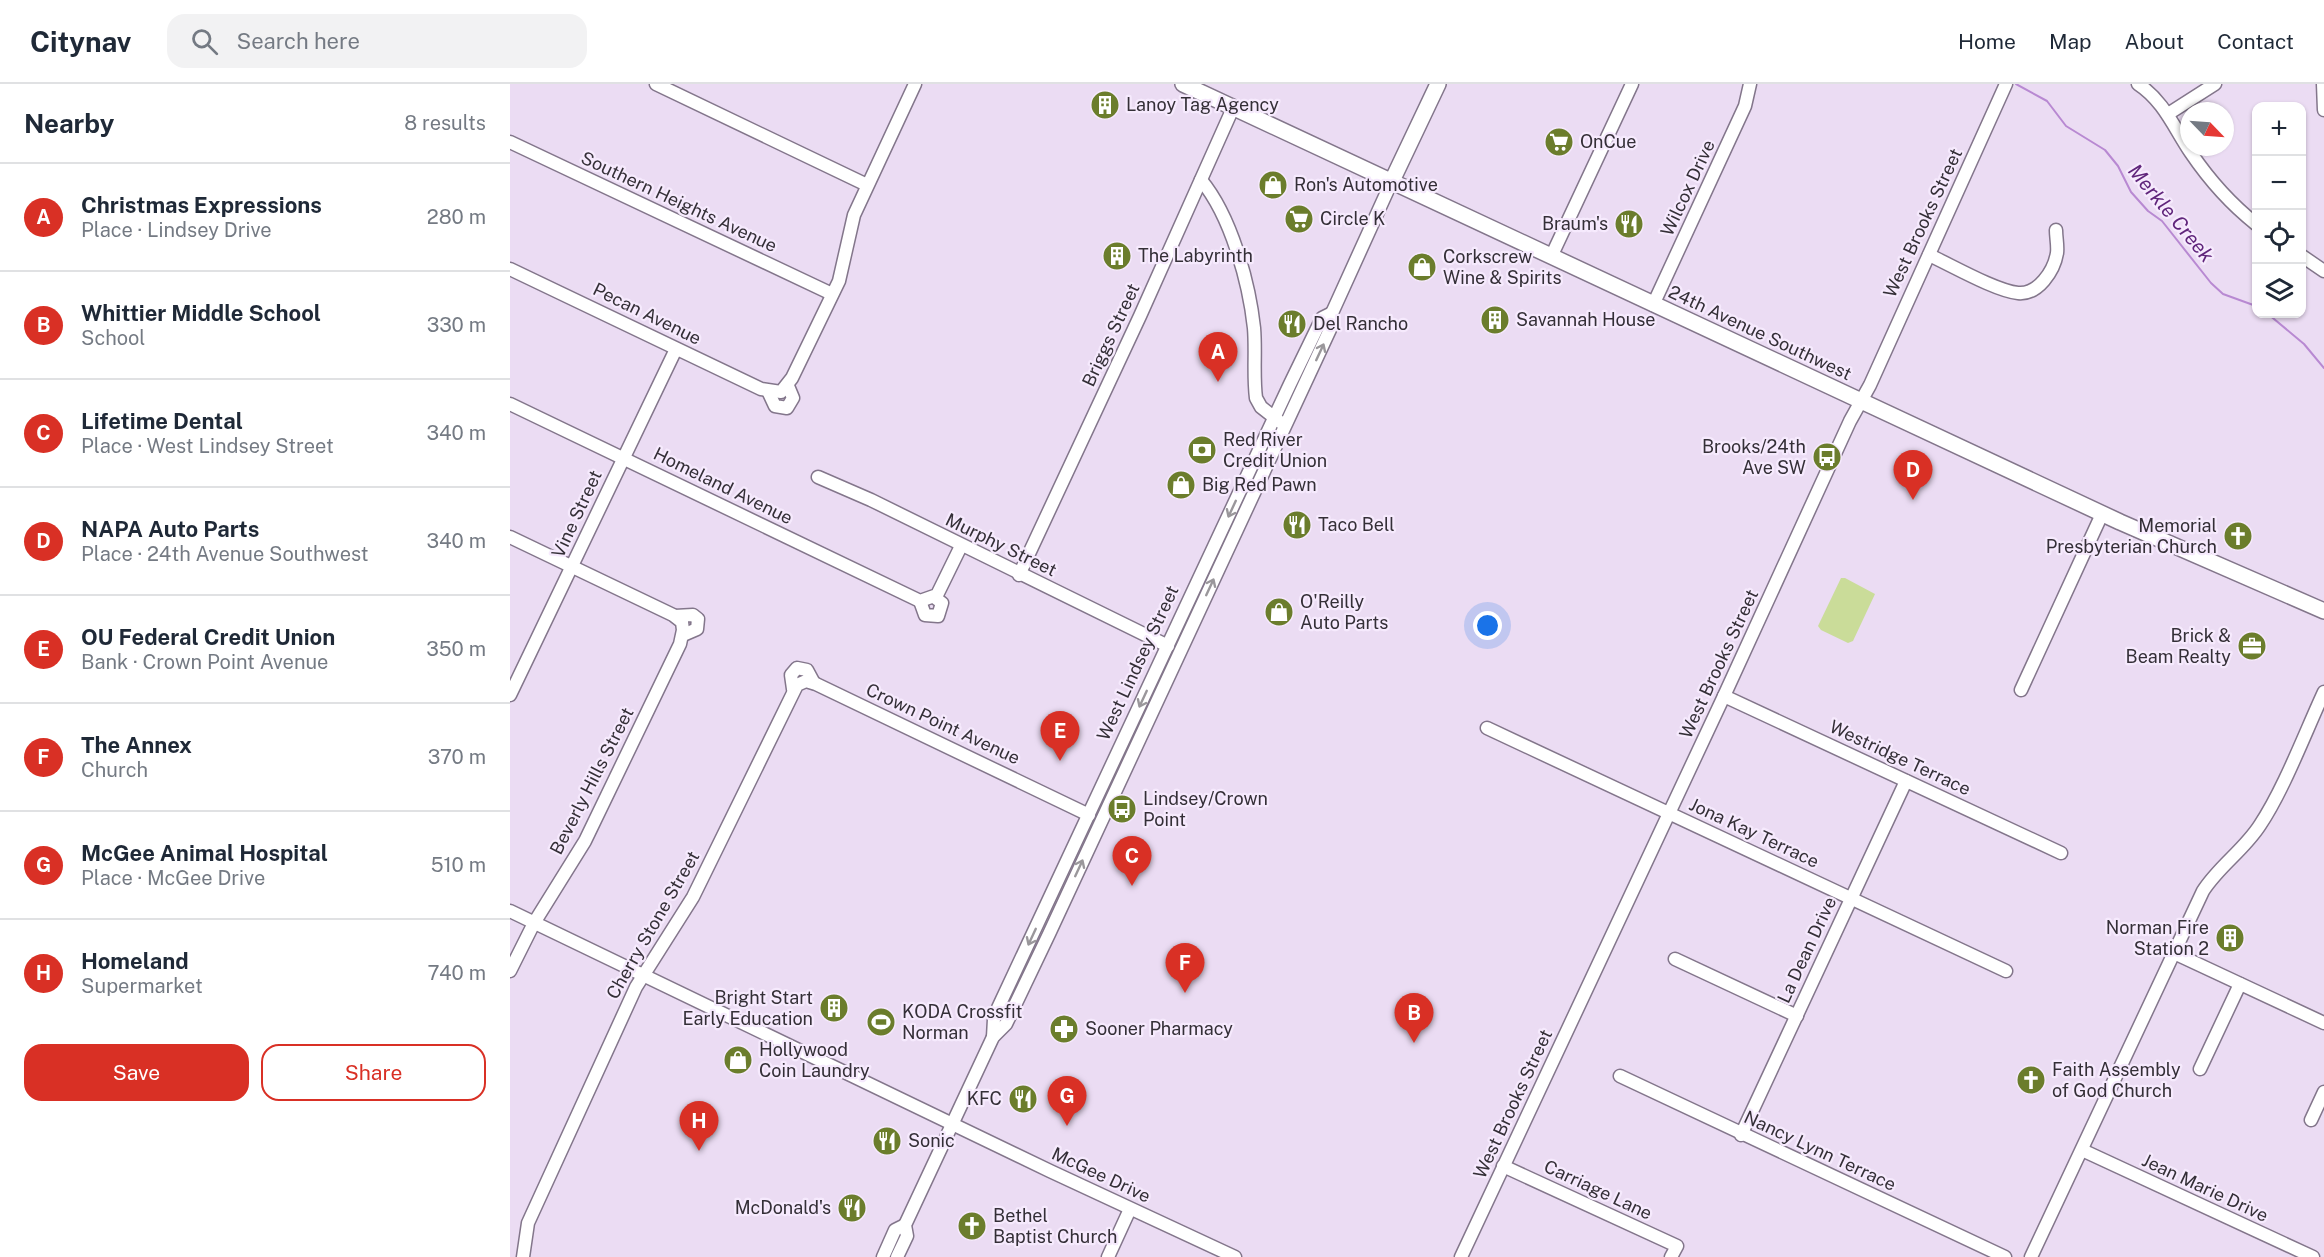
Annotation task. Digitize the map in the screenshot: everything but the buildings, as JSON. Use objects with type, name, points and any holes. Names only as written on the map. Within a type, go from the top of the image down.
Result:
[{"type":"main road","name":"24th Avenue Southwest","points":[[1183,84],[1653,306],[2102,514],[2324,612]]},
{"type":"main road","name":"West Lindsey Street","points":[[1391,183],[1438,84]]},
{"type":"street","points":[[656,84],[867,185]]},
{"type":"street","points":[[832,294],[843,269],[854,215],[915,84]]},
{"type":"street","points":[[1551,257],[1632,84]]},
{"type":"street","name":"Wilcox Drive","points":[[1653,306],[1745,106],[1750,84]]},
{"type":"street","points":[[2138,84],[2153,94],[2207,174],[2252,220]]},
{"type":"street","points":[[2168,114],[2215,84]]},
{"type":"street","points":[[2323,84],[2324,110]]},
{"type":"street","name":"West Brooks Street","points":[[1461,1257],[1724,696],[1834,454],[1862,401],[2003,89]]},
{"type":"street","name":"Briggs Street","points":[[1019,575],[1233,108]]},
{"type":"street","name":"Southern Heights Avenue","points":[[510,142],[832,294]]},
{"type":"street","points":[[1201,180],[1221,211],[1243,274],[1254,327],[1256,398],[1261,407],[1286,426]]},
{"type":"street","name":"West Lindsey Street","points":[[883,1257],[895,1230],[904,1225],[993,1037],[1005,1024],[1055,921],[1333,323],[1332,313],[1391,183]]},
{"type":"street","points":[[1929,255],[2009,291],[2026,293],[2039,286],[2052,265],[2057,254],[2056,230]]},
{"type":"street","points":[[2306,259],[2324,271]]},
{"type":"street","name":"Pecan Avenue","points":[[510,269],[676,349],[779,390],[832,294]]},
{"type":"street","name":"West Lindsey Street","points":[[993,1037],[994,1018],[1274,418],[1322,318],[1332,313]]},
{"type":"street","name":"Vine Street","points":[[510,695],[676,349]]},
{"type":"street","points":[[1290,384],[1302,390]]},
{"type":"street","name":"Homeland Avenue","points":[[510,405],[920,601],[925,615],[938,616],[942,603],[934,597],[961,546]]},
{"type":"street","name":"Murphy Street","points":[[819,477],[871,500],[1019,575],[1166,650],[1177,659]]},
{"type":"street","points":[[2021,690],[2102,514]]},
{"type":"street","points":[[510,537],[572,567]]},
{"type":"street","name":"Beverly Hills Street","points":[[510,971],[534,923],[585,841],[680,626],[572,567]]},
{"type":"street","points":[[920,601],[934,597]]},
{"type":"street","points":[[1180,619],[1193,625]]},
{"type":"street","name":"Crown Point Avenue","points":[[797,686],[791,675],[797,668],[807,670],[814,683],[1089,814]]},
{"type":"street","name":"Cherry Stone Street","points":[[523,1257],[524,1239],[533,1212],[636,987],[693,897],[797,686]]},
{"type":"street","points":[[2031,1257],[2210,880],[2252,836],[2266,816],[2324,692]]},
{"type":"street","name":"Westridge Terrace","points":[[1724,696],[2061,853]]},
{"type":"street","name":"Jona Kay Terrace","points":[[1487,728],[2006,971]]},
{"type":"street","name":"La Dean Drive","points":[[1741,1135],[1906,781]]},
{"type":"street","points":[[1056,884],[1069,890]]},
{"type":"street","name":"McGee Drive","points":[[510,911],[1130,1209],[1236,1257]]},
{"type":"street","points":[[1042,915],[1055,921]]},
{"type":"street","points":[[2174,953],[2324,1023]]},
{"type":"street","points":[[1675,959],[1797,1016]]},
{"type":"street","points":[[2200,1069],[2240,984]]},
{"type":"street","name":"Nancy Lynn Terrace","points":[[1620,1076],[1741,1135],[2006,1257]]},
{"type":"street","points":[[2311,1120],[2324,1092]]},
{"type":"street","name":"Jean Marie Drive","points":[[2082,1150],[2313,1257]]},
{"type":"street","name":"Carriage Lane","points":[[1503,1166],[1674,1252]]},
{"type":"street","points":[[1108,1257],[1130,1209]]},
{"type":"street","name":"West Lindsey Street","points":[[897,1257],[906,1236],[904,1225]]},
{"type":"green space","points":[[1841,578],[1875,594],[1853,641],[1848,643],[1821,630],[1818,626]]},
{"type":"waterway","name":"Merkle Creek","points":[[2016,84],[2047,101],[2066,126],[2105,150],[2118,166],[2131,192],[2148,211],[2162,221],[2211,283],[2223,294],[2252,305]]},
{"type":"waterway","name":"Merkle Creek","points":[[2273,318],[2304,344],[2324,368]]},
{"type":"place","name":"Lanoy Tag Agency","points":[[1105,105]]},
{"type":"place","name":"OnCue","points":[[1559,142]]},
{"type":"place","name":"Ron's Automotive","points":[[1273,185]]},
{"type":"place","name":"Circle K","points":[[1299,219]]},
{"type":"place","name":"Braum's","points":[[1629,224]]},
{"type":"place","name":"The Labyrinth","points":[[1117,256]]},
{"type":"place","name":"Corkscrew Wine & Spirits","points":[[1422,267]]},
{"type":"place","name":"Savannah House","points":[[1495,320]]},
{"type":"place","name":"Del Rancho","points":[[1292,324]]},
{"type":"place","name":"Christmas Expressions","points":[[1218,382]]},
{"type":"place","name":"Red River Credit Union","points":[[1202,450]]},
{"type":"place","name":"Brooks/24th Ave SW","points":[[1827,457]]},
{"type":"place","name":"Big Red Pawn","points":[[1181,485]]},
{"type":"place","name":"NAPA Auto Parts","points":[[1913,500]]},
{"type":"place","name":"Taco Bell","points":[[1297,525]]},
{"type":"place","name":"Memorial Presbyterian Church","points":[[2238,536]]},
{"type":"place","name":"O'Reilly Auto Parts","points":[[1279,612]]},
{"type":"place","name":"Brick & Beam Realty","points":[[2252,646]]},
{"type":"place","name":"OU Federal Credit Union","points":[[1060,761]]},
{"type":"place","name":"Lindsey/Crown Point","points":[[1122,809]]},
{"type":"place","name":"Lifetime Dental","points":[[1132,886]]},
{"type":"place","name":"Norman Fire Station 2","points":[[2230,938]]},
{"type":"place","name":"The Annex","points":[[1185,993]]},
{"type":"place","name":"Bright Start Early Education","points":[[834,1008]]},
{"type":"place","name":"KODA Crossfit Norman","points":[[881,1022]]},
{"type":"place","name":"Sooner Pharmacy","points":[[1064,1029]]},
{"type":"place","name":"Whittier Middle School","points":[[1414,1043]]},
{"type":"place","name":"Hollywood Coin Laundry","points":[[738,1060]]},
{"type":"place","name":"Faith Assembly of God Church","points":[[2031,1080]]},
{"type":"place","name":"KFC","points":[[1023,1099]]},
{"type":"place","name":"McGee Animal Hospital","points":[[1067,1126]]},
{"type":"place","name":"Sonic","points":[[887,1141]]},
{"type":"place","name":"Homeland","points":[[699,1151]]},
{"type":"place","name":"McDonald's","points":[[852,1208]]},
{"type":"place","name":"Bethel Baptist Church","points":[[972,1226]]}]
